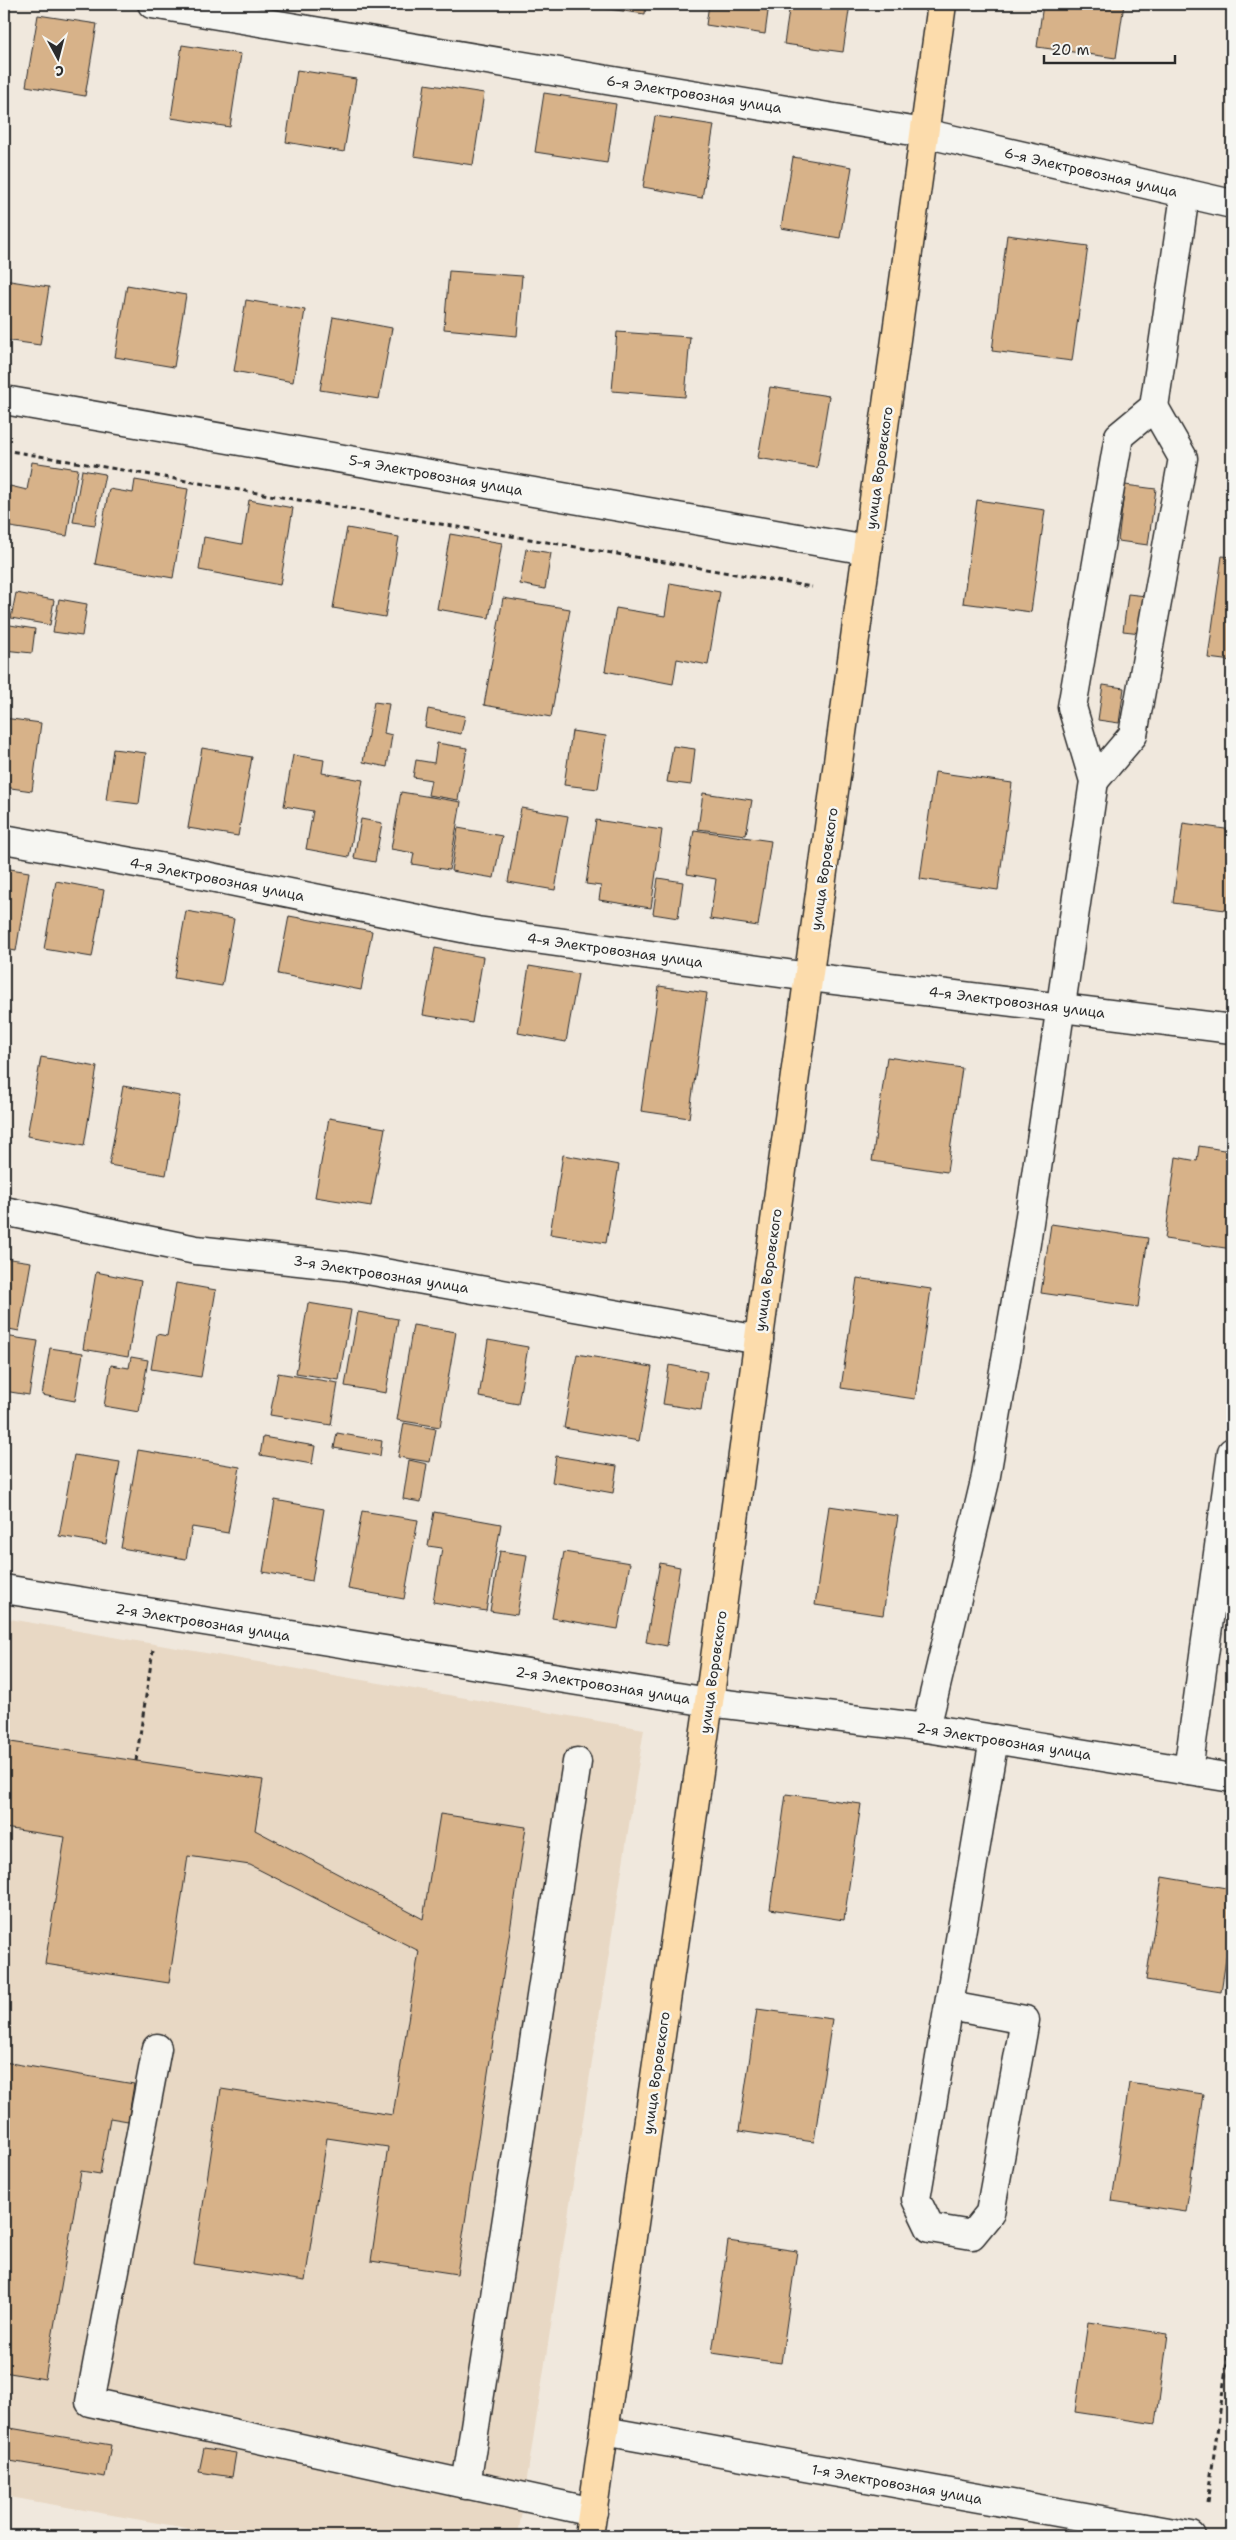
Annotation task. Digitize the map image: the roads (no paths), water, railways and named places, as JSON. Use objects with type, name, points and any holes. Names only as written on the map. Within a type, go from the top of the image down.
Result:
[{"type":"main road","name":"улица Воровского","points":[[591,2524],[709,1702],[942,4]]},
{"type":"street","name":"6-я Электровозная улица","points":[[152,4],[924,133],[1186,195],[1232,204]]},
{"type":"street","points":[[1094,781],[1133,735],[1183,458],[1154,407],[1186,195]]},
{"type":"street","name":"5-я Электровозная улица","points":[[4,400],[868,550]]},
{"type":"street","points":[[926,1728],[985,1481],[1026,1243],[1094,781],[1072,707],[1119,436],[1154,407]]},
{"type":"street","name":"4-я Электровозная улица","points":[[4,839],[181,871],[477,931],[809,977],[1061,1007],[1232,1030]]},
{"type":"street","name":"3-я Электровозная улица","points":[[4,1211],[196,1250],[345,1266],[759,1340]]},
{"type":"street","points":[[1188,1771],[1232,1452]]},
{"type":"street","name":"2-я Электровозная улица","points":[[4,1589],[709,1702],[926,1728],[1232,1778]]},
{"type":"street","points":[[950,2006],[1025,2020],[990,2213],[972,2235],[930,2228],[916,2199],[994,1739]]},
{"type":"street","points":[[466,2485],[577,1762]]},
{"type":"street","points":[[157,2048],[90,2402],[466,2485],[591,2524]]},
{"type":"street","name":"1-я Электровозная улица","points":[[604,2431],[1191,2536]]}]
